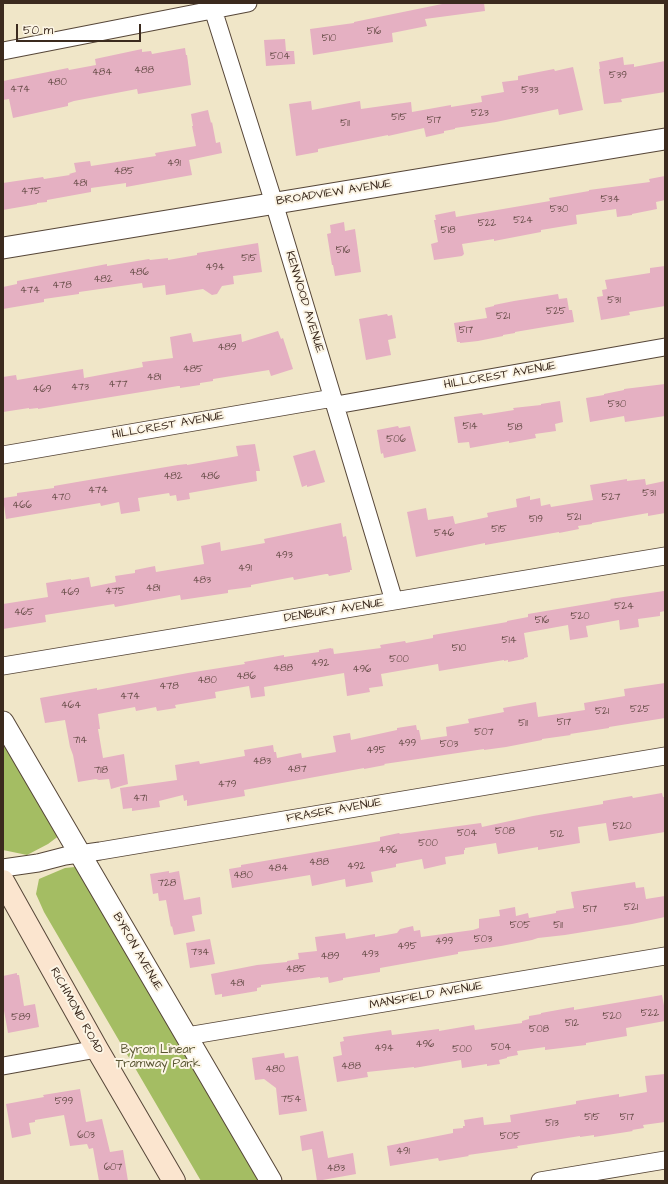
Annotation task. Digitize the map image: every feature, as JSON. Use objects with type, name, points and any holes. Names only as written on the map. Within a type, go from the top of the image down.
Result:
[{"type":"main road","name":"RICHMOND ROAD","points":[[3,881],[97,1049],[174,1181]]},
{"type":"street","points":[[3,51],[213,6],[248,3]]},
{"type":"street","name":"KENWOOD AVENUE","points":[[213,6],[394,601]]},
{"type":"street","name":"BROADVIEW AVENUE","points":[[3,248],[665,139]]},
{"type":"street","name":"HILLCREST AVENUE","points":[[3,455],[665,347]]},
{"type":"street","name":"DENBURY AVENUE","points":[[3,666],[665,556]]},
{"type":"street","name":"BYRON AVENUE","points":[[3,722],[271,1181]]},
{"type":"street","name":"FRASER AVENUE","points":[[3,868],[32,864],[65,856],[665,756]]},
{"type":"street","name":"MANSFIELD AVENUE","points":[[187,1036],[665,956]]},
{"type":"street","points":[[3,1066],[97,1049]]},
{"type":"street","points":[[540,1181],[665,1160]]},
{"type":"green space","points":[[3,737],[60,835],[48,844],[27,855],[3,850]]},
{"type":"green space","name":"Byron Linear Tramway Park","points":[[75,867],[259,1181],[201,1181],[44,912],[36,894],[39,879],[65,868]]},
{"type":"building","points":[[447,3],[484,3],[485,11],[425,19],[427,26],[392,33],[393,42],[313,55],[310,29],[354,23]]},
{"type":"building","points":[[285,39],[286,51],[294,51],[295,64],[266,66],[264,40]]},
{"type":"building","points":[[185,48],[191,85],[138,94],[137,89],[74,101],[68,103],[68,106],[13,118],[9,99],[3,100],[3,81],[68,68],[69,70],[96,65],[95,59],[142,49],[142,52],[151,51],[152,54]]},
{"type":"building","points":[[623,57],[624,65],[634,64],[634,67],[665,61],[665,92],[621,99],[622,102],[604,104],[599,62]]},
{"type":"building","points":[[573,67],[583,110],[559,115],[558,109],[496,122],[455,128],[444,131],[444,133],[426,137],[424,128],[318,149],[318,152],[296,156],[289,104],[311,101],[312,110],[360,101],[361,109],[411,102],[412,112],[451,105],[451,107],[482,102],[481,96],[504,92],[502,82],[518,80],[518,76]]},
{"type":"building","points":[[208,110],[216,143],[220,142],[222,153],[189,160],[192,175],[126,187],[126,183],[91,188],[91,192],[3,210],[3,183],[43,177],[44,179],[70,175],[69,174],[76,172],[74,163],[90,161],[91,166],[156,156],[155,153],[196,146],[191,114]]},
{"type":"building","points":[[665,176],[665,200],[656,202],[657,209],[617,217],[616,209],[576,215],[577,224],[541,230],[541,232],[494,241],[494,239],[462,244],[464,254],[462,256],[434,260],[431,244],[438,242],[434,220],[436,220],[435,215],[455,211],[456,217],[550,201],[549,198],[589,190],[650,182],[649,179]]},
{"type":"building","points":[[344,222],[345,231],[355,229],[361,272],[335,276],[327,234],[331,233],[330,225]]},
{"type":"building","points":[[258,243],[262,272],[233,276],[234,284],[222,286],[217,294],[212,295],[203,289],[166,295],[165,285],[143,288],[142,283],[79,292],[79,294],[44,299],[44,302],[3,309],[3,287],[17,284],[17,281],[107,264],[107,266],[149,259],[168,258],[168,260],[197,255],[197,253]]},
{"type":"building","points":[[665,266],[665,306],[629,312],[630,315],[601,320],[597,297],[603,296],[602,290],[607,289],[605,280],[650,273],[650,268]]},
{"type":"building","points":[[558,294],[559,299],[567,298],[569,310],[572,310],[574,322],[515,332],[478,341],[457,342],[454,323],[487,318],[485,308],[514,301]]},
{"type":"building","points":[[387,314],[388,316],[392,315],[396,338],[388,340],[391,355],[366,360],[359,319]]},
{"type":"building","points":[[278,331],[281,339],[283,338],[293,369],[271,376],[269,370],[213,379],[213,381],[200,383],[200,385],[180,388],[180,386],[178,386],[38,409],[29,408],[3,412],[3,377],[16,375],[17,380],[83,369],[84,378],[143,367],[142,362],[173,358],[170,337],[191,333],[193,342],[241,334],[242,342]]},
{"type":"building","points":[[665,384],[665,416],[625,422],[624,416],[590,422],[586,398],[604,395],[624,389]]},
{"type":"building","points":[[560,401],[563,422],[555,424],[556,431],[535,434],[536,438],[470,448],[469,442],[458,443],[454,417],[482,413],[483,415],[514,410],[513,408]]},
{"type":"building","points":[[398,426],[399,428],[410,426],[416,451],[384,458],[383,453],[381,454],[377,430]]},
{"type":"building","points":[[255,444],[260,471],[256,471],[257,481],[189,493],[190,499],[177,501],[176,495],[170,496],[169,493],[138,498],[140,511],[121,514],[119,502],[101,506],[100,503],[6,519],[3,498],[17,496],[17,493],[238,456],[236,446]]},
{"type":"building","points":[[315,450],[325,482],[302,487],[293,456]]},
{"type":"building","points":[[627,479],[627,481],[645,479],[646,485],[665,481],[665,513],[648,516],[648,513],[578,526],[579,529],[559,533],[485,545],[485,543],[416,557],[407,512],[426,508],[428,520],[453,516],[455,524],[488,517],[487,513],[517,507],[516,499],[530,496],[530,500],[540,498],[541,506],[550,504],[551,507],[593,500],[590,485]]},
{"type":"building","points":[[341,523],[343,537],[346,536],[352,570],[350,570],[350,572],[329,576],[326,574],[294,580],[293,577],[251,585],[251,587],[228,590],[228,593],[181,600],[180,595],[115,607],[114,604],[45,615],[46,622],[3,629],[3,604],[48,597],[46,583],[89,577],[91,587],[116,582],[115,576],[135,573],[135,570],[155,566],[156,572],[204,564],[201,546],[220,542],[221,551],[265,543],[264,539]]},
{"type":"building","points":[[664,591],[665,611],[660,612],[660,616],[638,619],[639,627],[620,630],[619,620],[586,626],[588,637],[570,640],[568,625],[524,633],[528,657],[524,659],[508,662],[508,660],[504,660],[439,671],[438,664],[381,674],[383,686],[369,688],[370,692],[347,696],[344,673],[264,687],[265,696],[251,698],[249,686],[215,692],[216,698],[175,705],[176,708],[157,711],[156,707],[136,711],[135,707],[98,714],[100,729],[98,729],[103,758],[124,754],[128,784],[111,789],[109,779],[96,779],[78,782],[65,720],[45,723],[40,698],[97,688],[97,690],[245,664],[244,662],[284,655],[284,657],[319,652],[319,650],[331,648],[333,648],[334,654],[381,648],[380,645],[405,641],[406,643],[433,638],[433,635],[528,617],[528,614]]},
{"type":"building","points":[[665,683],[665,718],[542,739],[506,747],[384,764],[385,765],[244,790],[245,796],[187,806],[187,800],[184,801],[183,795],[159,801],[160,807],[132,811],[132,808],[123,809],[120,788],[177,780],[175,765],[199,761],[200,764],[245,756],[244,750],[273,745],[277,758],[301,753],[302,758],[336,752],[333,736],[350,733],[351,740],[397,730],[397,728],[416,725],[417,730],[419,730],[421,740],[447,736],[446,727],[469,723],[468,719],[504,712],[503,708],[536,702],[538,717],[585,710],[584,703],[625,696],[624,689]]},
{"type":"building","points":[[662,793],[663,797],[665,797],[665,832],[609,841],[606,823],[578,827],[580,843],[538,850],[538,847],[498,854],[496,843],[465,848],[464,854],[445,857],[446,864],[424,869],[422,859],[396,864],[396,867],[371,872],[373,882],[346,887],[345,879],[312,886],[310,875],[232,888],[229,869],[241,867],[241,865],[380,841],[380,837],[399,833],[481,823],[482,827],[533,816],[603,804],[603,801]]},
{"type":"building","points":[[169,871],[169,873],[179,871],[184,900],[200,897],[202,914],[192,916],[195,931],[174,935],[166,900],[159,901],[158,893],[153,894],[150,874]]},
{"type":"building","points":[[635,882],[636,888],[644,887],[646,899],[665,896],[665,917],[632,924],[458,952],[458,954],[380,968],[380,972],[343,978],[343,980],[329,983],[328,977],[320,977],[261,985],[261,987],[257,988],[257,991],[222,997],[222,994],[215,995],[211,974],[299,959],[298,953],[317,951],[315,937],[345,933],[346,939],[375,934],[375,937],[397,933],[400,929],[413,926],[414,931],[420,930],[421,937],[473,930],[479,928],[479,919],[500,916],[499,910],[515,907],[516,916],[528,913],[529,918],[556,913],[556,911],[574,908],[571,892]]},
{"type":"building","points":[[210,939],[215,964],[190,968],[186,943]]},
{"type":"building","points":[[17,973],[17,975],[19,975],[24,1006],[35,1004],[39,1027],[8,1033],[3,1005],[3,976]]},
{"type":"building","points":[[662,995],[665,1021],[626,1028],[627,1036],[586,1043],[586,1045],[545,1050],[545,1047],[517,1051],[518,1055],[499,1060],[500,1064],[487,1066],[487,1064],[462,1068],[461,1060],[414,1068],[367,1072],[368,1077],[337,1082],[333,1057],[342,1055],[340,1042],[344,1041],[343,1037],[391,1030],[392,1035],[439,1029],[439,1031],[474,1025],[475,1030],[522,1023],[522,1021],[529,1019],[529,1016],[541,1013],[574,1007],[574,1010]]},
{"type":"building","points":[[284,1053],[285,1058],[298,1056],[307,1111],[279,1115],[276,1088],[264,1079],[255,1080],[252,1058]]},
{"type":"building","points":[[665,1074],[665,1122],[643,1125],[644,1128],[632,1130],[633,1131],[594,1137],[594,1135],[580,1136],[439,1161],[438,1158],[390,1166],[387,1146],[453,1133],[453,1129],[463,1128],[463,1126],[465,1126],[464,1120],[483,1117],[484,1125],[511,1122],[510,1115],[576,1104],[576,1101],[619,1094],[619,1097],[647,1092],[645,1076]]},
{"type":"building","points":[[80,1089],[86,1122],[102,1119],[110,1152],[123,1150],[128,1181],[99,1181],[93,1148],[89,1149],[87,1144],[70,1146],[64,1115],[35,1120],[35,1122],[29,1123],[31,1134],[12,1138],[6,1104],[44,1097],[43,1095]]},
{"type":"building","points":[[323,1131],[328,1158],[353,1153],[356,1174],[317,1181],[312,1149],[302,1151],[300,1136]]}]
